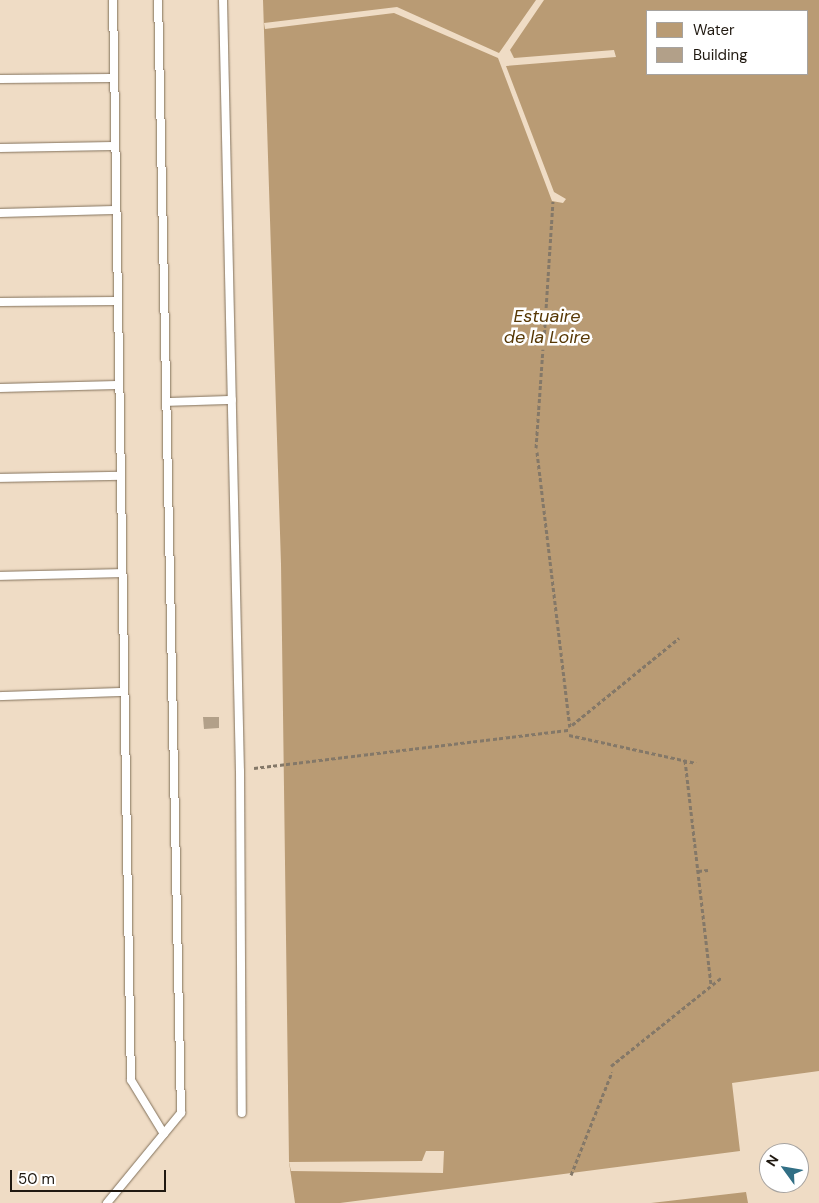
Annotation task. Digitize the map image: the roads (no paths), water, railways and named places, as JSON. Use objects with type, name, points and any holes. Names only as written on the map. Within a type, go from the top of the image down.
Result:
[{"type":"lane","points":[[113,0],[111,78],[131,1080],[164,1134]]},
{"type":"lane","points":[[107,1203],[181,1113],[158,0]]},
{"type":"lane","points":[[223,0],[232,400],[242,1113]]},
{"type":"lane","points":[[0,79],[111,78]]},
{"type":"lane","points":[[0,148],[113,146]]},
{"type":"lane","points":[[0,213],[114,210]]},
{"type":"lane","points":[[0,302],[116,301]]},
{"type":"lane","points":[[0,388],[117,385]]},
{"type":"lane","points":[[167,402],[232,400]]},
{"type":"lane","points":[[0,478],[119,476]]},
{"type":"lane","points":[[0,576],[121,573]]},
{"type":"lane","points":[[0,696],[123,692]]},
{"type":"water","name":"Estuaire de la Loire","points":[[263,0],[819,0],[819,1203],[295,1203],[289,1162],[281,564]]}]
